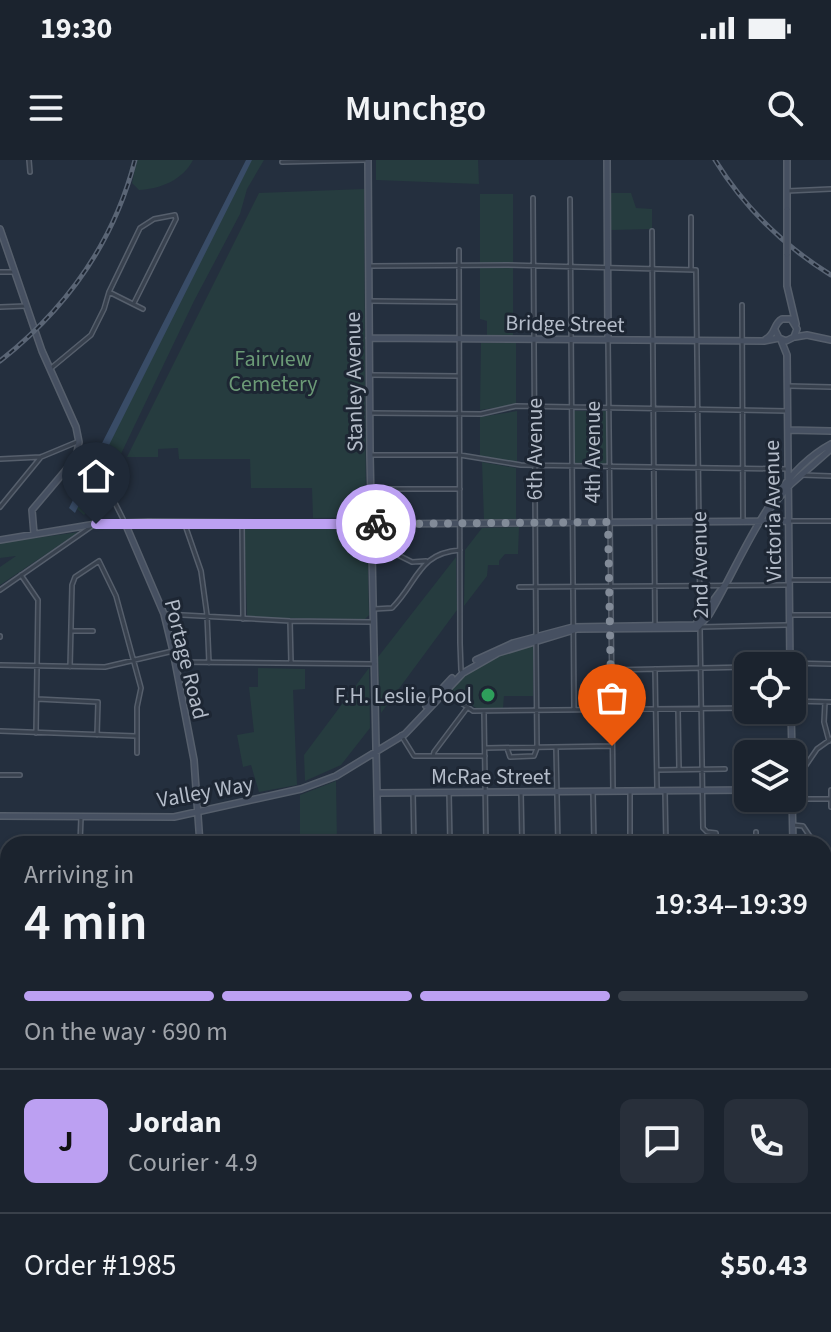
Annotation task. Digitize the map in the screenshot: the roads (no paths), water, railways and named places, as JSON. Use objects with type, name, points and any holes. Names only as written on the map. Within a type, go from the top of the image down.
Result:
[{"type":"street","points":[[29,160],[30,172]]},
{"type":"street","points":[[282,162],[368,160]]},
{"type":"street","name":"Stanley Avenue","points":[[368,160],[378,836]]},
{"type":"street","name":"4th Avenue","points":[[607,160],[608,522],[613,791]]},
{"type":"street","points":[[761,341],[770,337],[779,321],[789,312],[787,160]]},
{"type":"street","points":[[787,191],[831,189]]},
{"type":"street","name":"6th Avenue","points":[[533,198],[537,748]]},
{"type":"street","points":[[570,199],[574,710]]},
{"type":"street","points":[[50,369],[91,335],[140,228],[154,219],[175,215],[176,219],[134,303]]},
{"type":"street","points":[[368,266],[691,269],[691,217]]},
{"type":"street","points":[[0,229],[50,369],[76,427],[79,442],[76,458],[32,510],[34,534]]},
{"type":"street","points":[[652,231],[655,627]]},
{"type":"street","points":[[459,250],[462,671]]},
{"type":"street","name":"2nd Avenue","points":[[691,269],[696,270],[698,275],[697,467],[703,831],[716,833],[716,836]]},
{"type":"street","points":[[0,272],[14,272]]},
{"type":"street","points":[[109,292],[143,309]]},
{"type":"street","points":[[790,300],[796,325],[793,338]]},
{"type":"street","points":[[369,301],[458,302]]},
{"type":"street","points":[[742,305],[743,522]]},
{"type":"street","points":[[0,307],[26,306]]},
{"type":"street","points":[[785,318],[820,337]]},
{"type":"street","points":[[592,339],[603,334],[608,324]]},
{"type":"street","points":[[775,330],[780,339],[804,335],[831,340]]},
{"type":"street","name":"Bridge Street","points":[[369,338],[780,339]]},
{"type":"street","name":"Victoria Avenue","points":[[790,652],[787,355],[793,338]]},
{"type":"street","name":"Victoria Avenue","points":[[780,339],[787,355]]},
{"type":"street","points":[[369,375],[459,376]]},
{"type":"street","points":[[788,386],[831,387]]},
{"type":"street","points":[[370,413],[481,414],[516,406],[788,411]]},
{"type":"street","points":[[788,430],[831,431]]},
{"type":"street","points":[[0,459],[41,457],[79,442]]},
{"type":"street","points":[[700,624],[709,615],[766,513],[788,485],[831,446]]},
{"type":"street","points":[[370,455],[460,455],[534,465],[788,469],[799,475],[831,476]]},
{"type":"street","points":[[0,507],[41,457]]},
{"type":"street","points":[[24,459],[31,471]]},
{"type":"street","points":[[371,489],[460,489]]},
{"type":"street","name":"Portage Road","points":[[109,491],[164,614],[194,760],[200,836]]},
{"type":"street","points":[[0,540],[96,524],[125,523],[831,521]]},
{"type":"street","points":[[184,522],[201,571],[209,663]]},
{"type":"street","points":[[242,523],[243,619]]},
{"type":"street","points":[[0,590],[96,524]]},
{"type":"street","points":[[374,609],[392,608],[428,560],[438,553],[460,550]]},
{"type":"street","points":[[372,552],[392,552],[412,562],[428,560]]},
{"type":"street","points":[[70,667],[72,585],[75,577],[99,561],[116,596],[141,688],[137,707],[137,753]]},
{"type":"street","points":[[412,562],[417,576]]},
{"type":"street","points":[[21,575],[38,600],[36,733]]},
{"type":"street","points":[[519,587],[725,586],[831,580]]},
{"type":"street","points":[[164,614],[374,622]]},
{"type":"street","points":[[790,615],[831,615]]},
{"type":"street","points":[[290,621],[291,663]]},
{"type":"street","points":[[700,624],[790,625]]},
{"type":"street","name":"Valley Way","points":[[0,816],[174,817],[319,783],[361,762],[401,735],[462,671],[492,651],[573,628],[700,624]]},
{"type":"street","points":[[71,631],[93,631]]},
{"type":"street","points":[[0,665],[105,667],[173,651]]},
{"type":"street","points":[[175,662],[375,664]]},
{"type":"street","points":[[806,664],[831,664]]},
{"type":"street","points":[[611,670],[734,667]]},
{"type":"street","points":[[655,669],[657,791]]},
{"type":"street","points":[[443,689],[467,708],[484,712],[734,708]]},
{"type":"street","points":[[37,699],[98,702],[97,735]]},
{"type":"street","points":[[806,701],[831,702]]},
{"type":"street","points":[[806,765],[817,749],[830,740],[824,722],[825,702]]},
{"type":"street","points":[[433,756],[467,708]]},
{"type":"street","points":[[678,709],[679,769]]},
{"type":"street","points":[[484,712],[486,836]]},
{"type":"street","points":[[0,731],[136,736]]},
{"type":"street","points":[[401,735],[410,753],[417,756],[485,756]]},
{"type":"street","points":[[556,746],[558,836]]},
{"type":"street","points":[[485,748],[612,746]]},
{"type":"street","points":[[507,748],[510,757],[530,757],[534,756],[537,748]]},
{"type":"street","points":[[361,762],[372,762],[377,773]]},
{"type":"street","points":[[657,770],[725,769]]},
{"type":"street","points":[[0,775],[20,775]]},
{"type":"street","name":"McRae Street","points":[[377,793],[734,790]]},
{"type":"street","points":[[831,790],[831,807]]},
{"type":"street","points":[[630,791],[630,836]]},
{"type":"street","points":[[665,791],[666,836]]},
{"type":"street","points":[[413,792],[414,836]]},
{"type":"street","points":[[449,792],[450,836]]},
{"type":"street","points":[[521,792],[522,836]]},
{"type":"street","points":[[593,792],[594,836]]},
{"type":"street","points":[[806,798],[830,799]]},
{"type":"street","points":[[793,812],[793,836]]},
{"type":"street","points":[[80,836],[81,817]]},
{"type":"street","points":[[793,825],[803,826],[810,836]]},
{"type":"street","points":[[0,1028],[0,1085]]},
{"type":"water","points":[[246,160],[252,160],[75,513],[69,508]]},
{"type":"railway","points":[[0,361],[46,319],[84,272],[114,219],[135,160]]},
{"type":"railway","points":[[715,160],[739,194],[766,224],[831,275]]},
{"type":"place","name":"F.H. Leslie Pool","points":[[488,695]]},
{"type":"park label","name":"Fairview Cemetery","points":[[273,370]]}]
